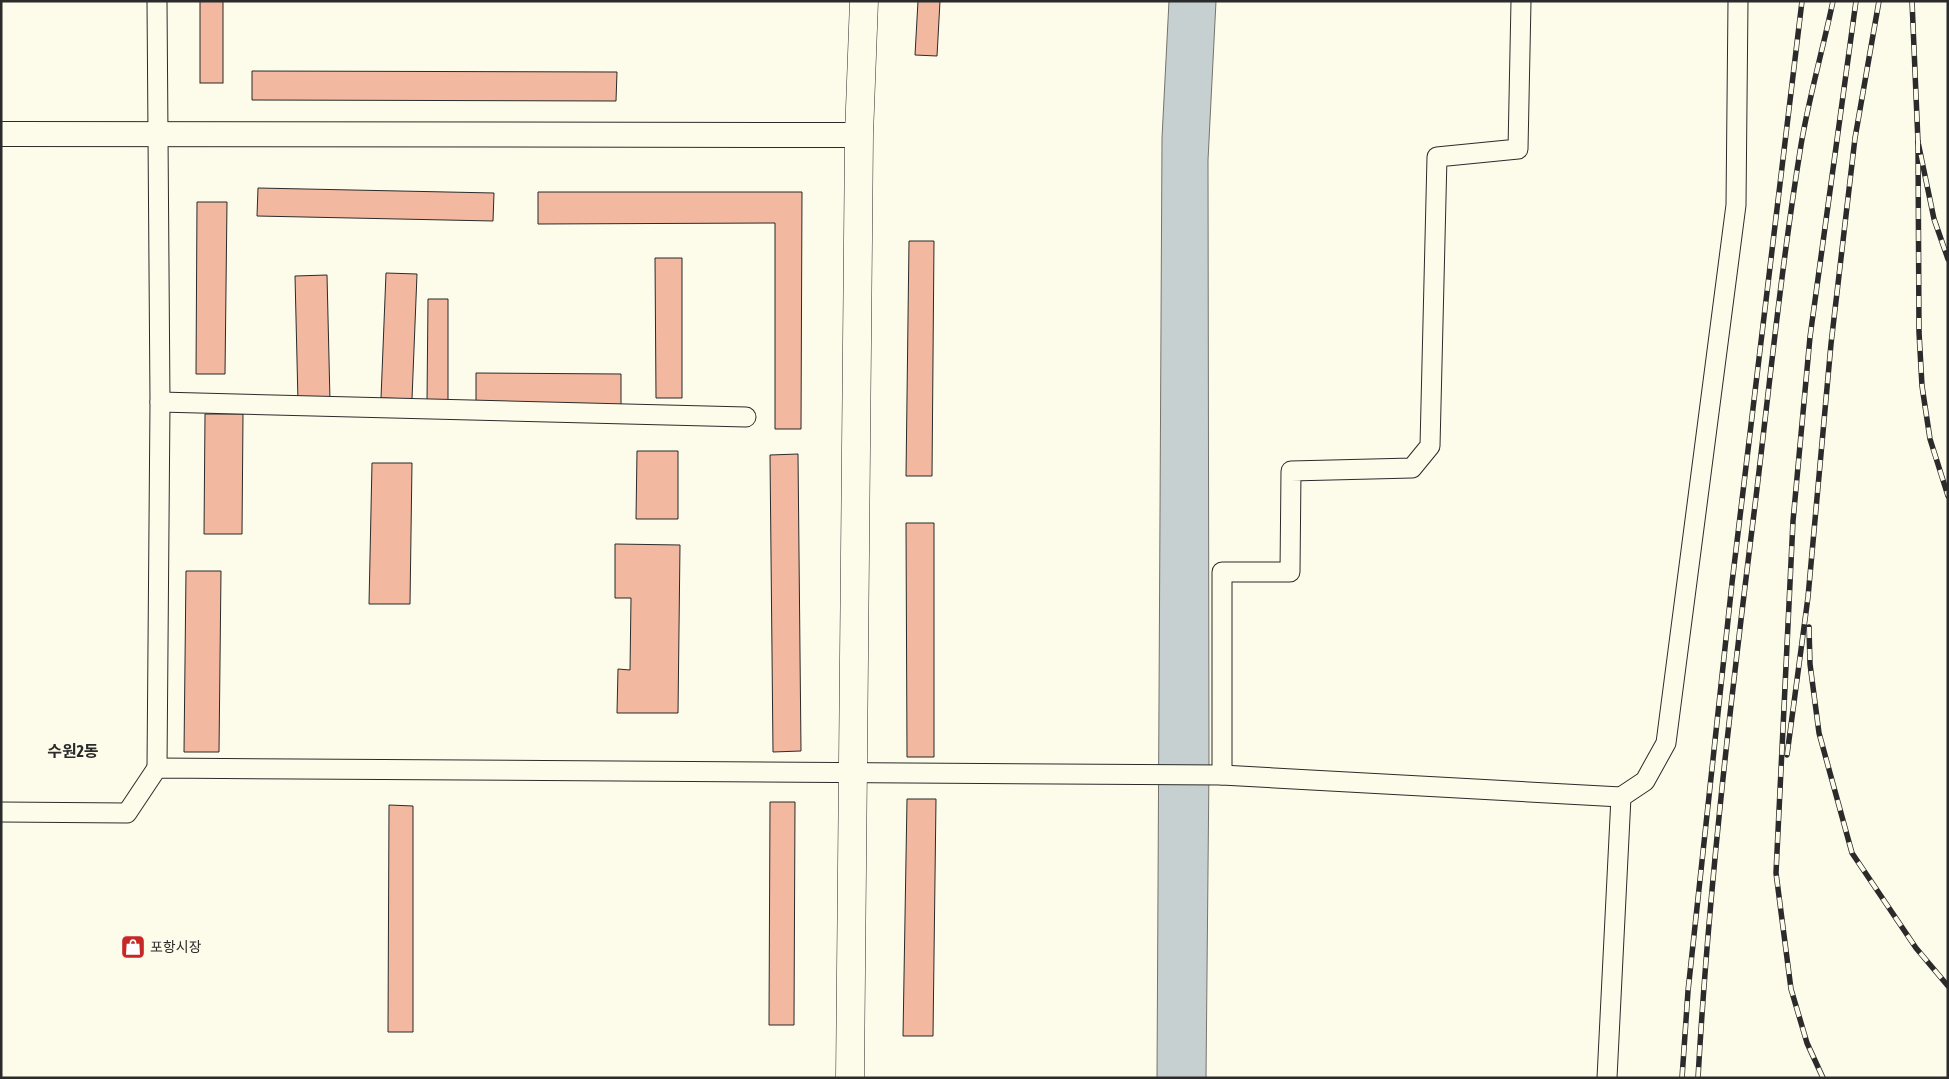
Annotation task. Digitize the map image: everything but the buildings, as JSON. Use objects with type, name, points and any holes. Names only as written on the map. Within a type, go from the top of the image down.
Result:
[{"type":"highway","points":[[850,1078],[859,135],[864,1]]},
{"type":"main road","points":[[1,134],[859,135]]},
{"type":"street","points":[[1,812],[127,813],[158,768],[160,402],[156,1]]},
{"type":"street","points":[[1222,775],[1222,572],[1290,572],[1291,471],[1412,468],[1430,446],[1437,157],[1518,149],[1521,1]]},
{"type":"street","points":[[158,768],[1222,775],[1620,797],[1645,781],[1666,743],[1736,205],[1738,1]]},
{"type":"street","points":[[160,402],[746,418]]},
{"type":"street","points":[[1607,1078],[1620,797]]},
{"type":"shaded area","points":[[1169,1],[1216,1],[1208,160],[1209,765],[1206,1078],[1157,1078],[1162,138]]},
{"type":"railway","points":[[1682,1078],[1688,991],[1732,583],[1802,1]]},
{"type":"railway","points":[[1698,1078],[1708,932],[1722,787],[1782,277],[1804,127],[1833,1]]},
{"type":"railway","points":[[1823,1078],[1807,1043],[1791,989],[1776,873],[1793,521],[1810,337],[1856,1]]},
{"type":"railway","points":[[1787,755],[1808,597],[1831,344],[1855,138],[1879,1]]},
{"type":"railway","points":[[1912,1],[1918,142],[1934,219],[1948,259]]},
{"type":"railway","points":[[1918,142],[1919,332],[1922,386],[1930,439],[1948,496]]},
{"type":"railway","points":[[1809,627],[1810,664],[1819,733],[1852,853],[1916,948],[1948,986]]},
{"type":"place","name":"포항시장","points":[[133,947]]},
{"type":"district","name":"수원2동","points":[[73,751]]}]
